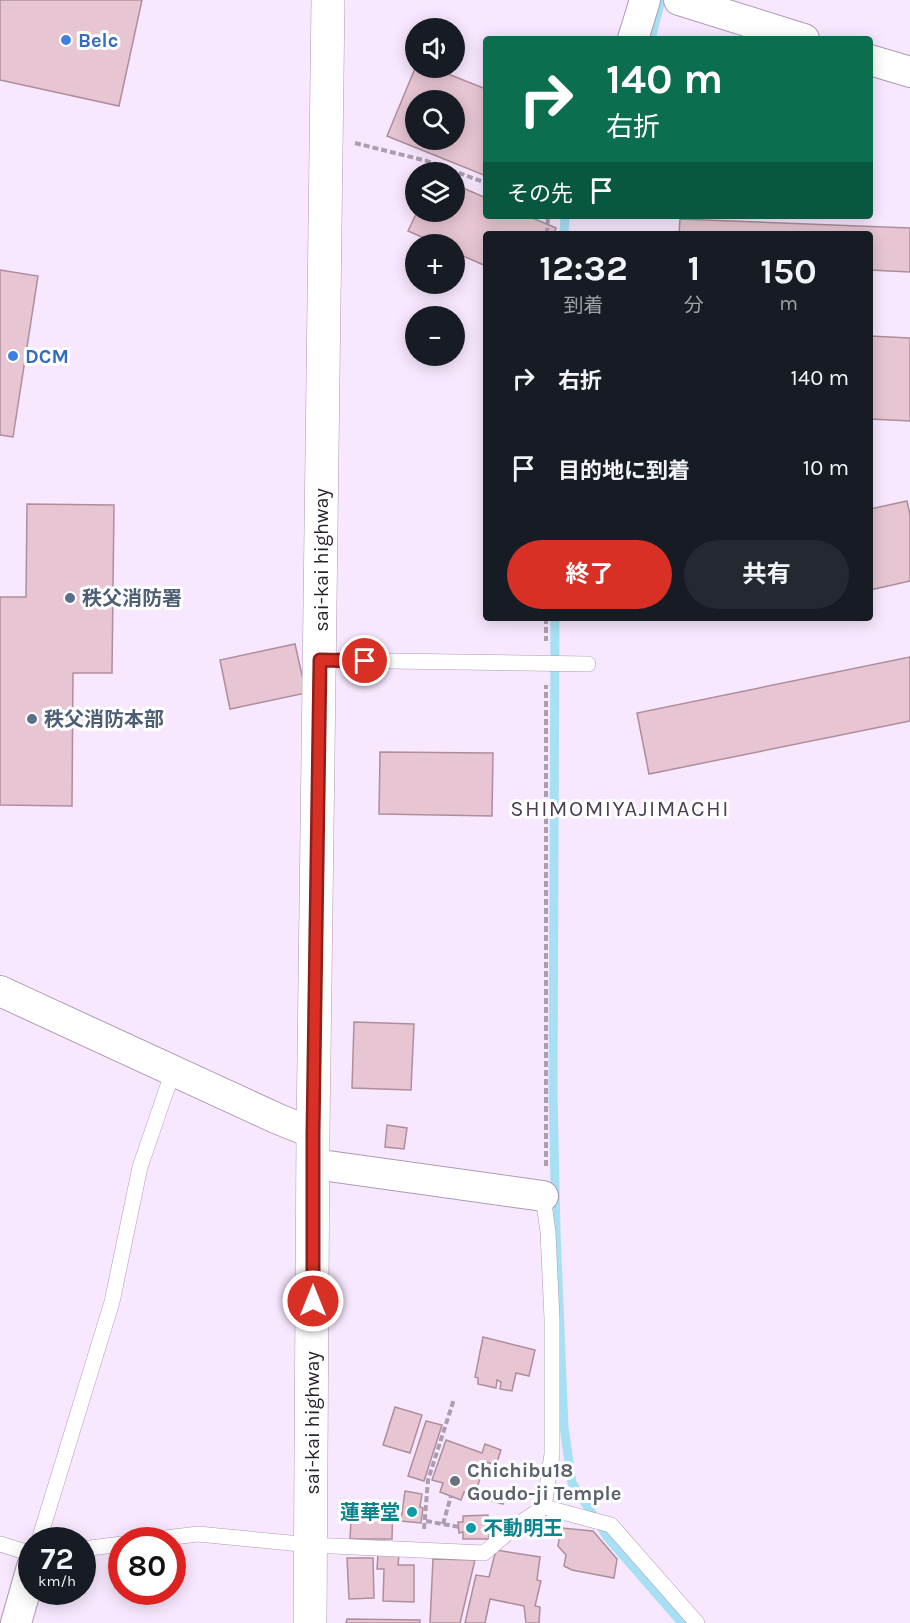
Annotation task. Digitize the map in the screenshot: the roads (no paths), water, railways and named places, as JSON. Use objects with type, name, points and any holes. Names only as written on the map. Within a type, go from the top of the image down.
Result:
[{"type":"highway","name":"sai-kai highway","points":[[310,1623],[328,0]]},
{"type":"street","points":[[634,36],[645,0]]},
{"type":"street","points":[[679,0],[794,36]]},
{"type":"street","points":[[873,61],[910,72]]},
{"type":"street","points":[[0,991],[278,1119],[314,1149],[543,1196]]},
{"type":"street","points":[[16,1623],[21,1605]]},
{"type":"lane","points":[[320,660],[588,664]]},
{"type":"lane","points":[[43,1527],[111,1302],[140,1167],[172,1071]]},
{"type":"lane","points":[[186,1535],[198,1534],[311,1545],[484,1553],[517,1525],[544,1507],[552,1454],[552,1319],[548,1232],[543,1196]]},
{"type":"lane","points":[[544,1507],[611,1525],[697,1623]]},
{"type":"lane","points":[[0,1544],[18,1550]]},
{"type":"waterway","points":[[652,36],[661,0]]},
{"type":"waterway","points":[[564,231],[565,219]]},
{"type":"waterway","points":[[555,621],[553,1092],[564,1427],[572,1483],[608,1538],[682,1623]]},
{"type":"place","name":"Belc","points":[[66,40]]},
{"type":"place","name":"DCM","points":[[13,356]]},
{"type":"place","name":"秩父消防署","points":[[70,598]]},
{"type":"place","name":"秩父消防本部","points":[[32,719]]},
{"type":"place","name":"Chichibu18 Goudo-ji Temple","points":[[455,1481]]},
{"type":"place","name":"蓮華堂","points":[[412,1512]]},
{"type":"place","name":"不動明王","points":[[471,1528]]},
{"type":"district","name":"SHIMOMIYAJIMACHI","points":[[620,808]]}]
